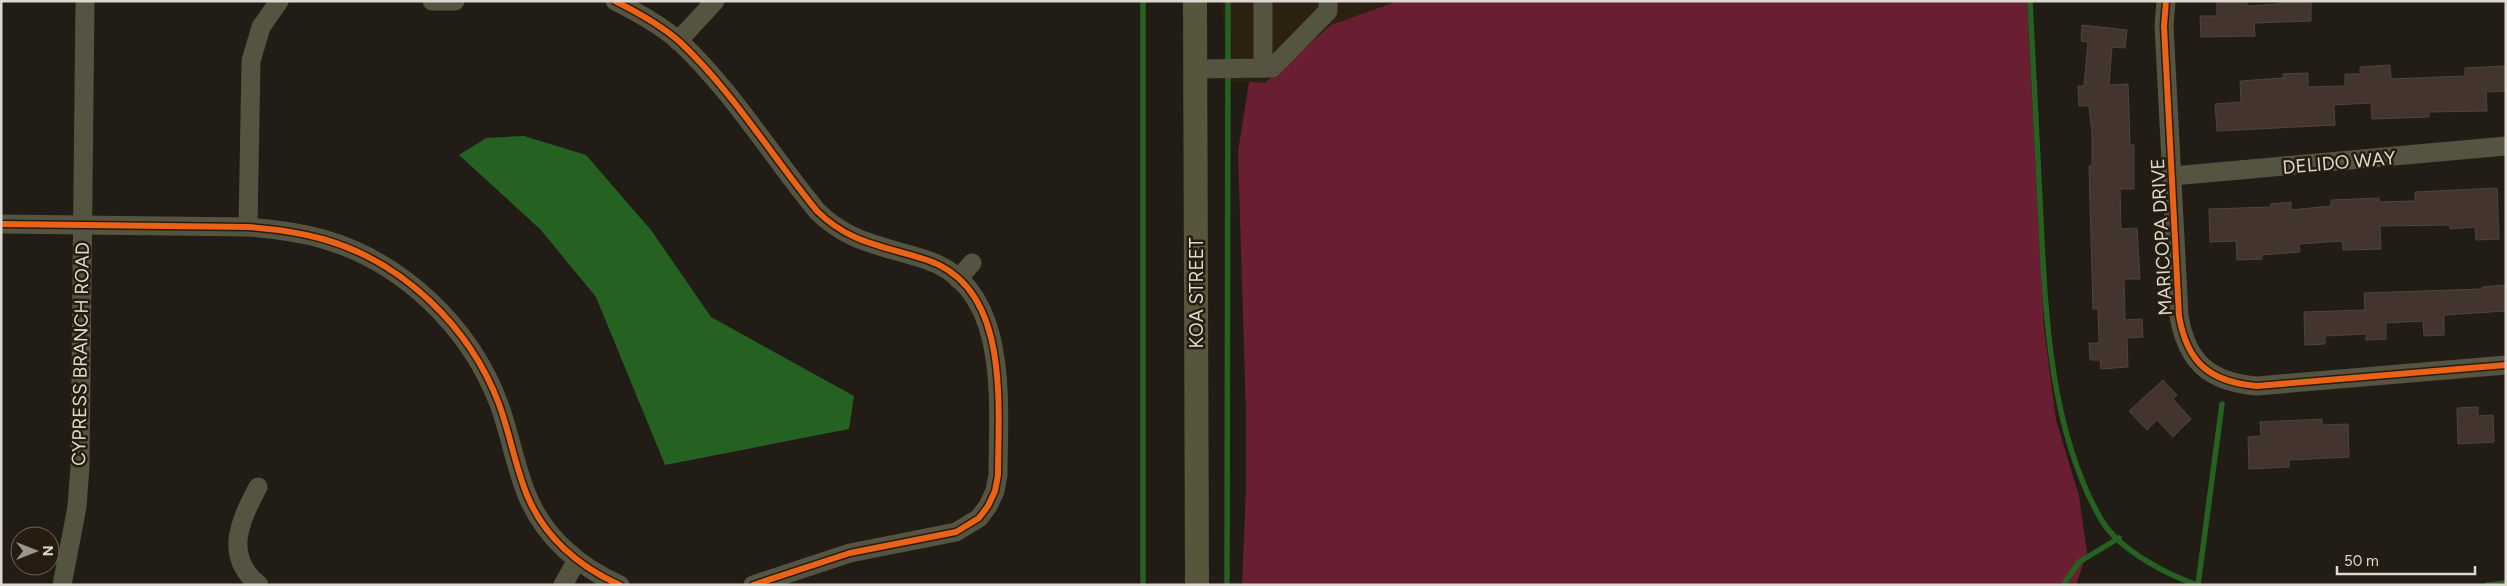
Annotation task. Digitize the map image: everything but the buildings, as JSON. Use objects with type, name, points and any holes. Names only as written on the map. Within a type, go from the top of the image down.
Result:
[{"type":"main road","name":"KOA STREET","points":[[1195,1],[1197,585]]},
{"type":"street","name":"CYPRESS BRANCH ROAD","points":[[62,585],[76,516],[80,466],[85,1]]},
{"type":"street","points":[[248,227],[250,60],[261,27],[279,1]]},
{"type":"street","points":[[432,1],[454,1]]},
{"type":"street","points":[[615,1],[678,41],[734,101],[824,218],[854,238],[929,260],[958,279],[974,298],[986,322],[994,345],[998,372],[998,475],[995,491],[988,506],[979,518],[956,532],[850,554],[753,585]]},
{"type":"street","points":[[678,41],[715,1]]},
{"type":"street","points":[[1263,1],[1263,68]]},
{"type":"street","points":[[1195,69],[1272,68],[1328,11],[1328,1]]},
{"type":"street","name":"MARICOPA DRIVE","points":[[2166,1],[2164,26],[2179,316],[2181,332],[2193,357],[2215,376],[2227,382],[2257,386],[2506,365]]},
{"type":"street","name":"DELIDO WAY","points":[[2173,176],[2506,146]]},
{"type":"street","points":[[1,224],[248,227],[302,233],[347,248],[386,267],[405,280],[438,310],[468,345],[491,385],[527,495],[536,514],[553,538],[577,560],[620,585]]},
{"type":"street","points":[[958,279],[972,263]]},
{"type":"street","points":[[258,487],[244,512],[238,539],[241,563],[246,572],[259,585]]},
{"type":"street","points":[[563,585],[577,560]]},
{"type":"shaded area","points":[[1222,1],[1398,1],[1331,25],[1265,83],[1228,82]]},
{"type":"shaded area","points":[[1398,1],[2027,1],[2044,328],[2056,420],[2079,496],[2087,553],[2076,585],[1242,585],[1246,488],[1246,416],[1238,152],[1249,82],[1265,83],[1331,25]]},
{"type":"shaded area","points":[[524,136],[586,155],[651,230],[711,317],[854,396],[849,429],[665,465],[596,297],[540,229],[459,155],[486,138]]},
{"type":"waterway","points":[[1143,1],[1143,585]]},
{"type":"waterway","points":[[1227,585],[1228,1]]},
{"type":"waterway","points":[[2030,1],[2044,282],[2053,366],[2060,407],[2070,447],[2084,485],[2102,521],[2110,532],[2120,542],[2145,560],[2172,575],[2198,585]]},
{"type":"waterway","points":[[2198,585],[2222,404]]},
{"type":"waterway","points":[[2063,585],[2079,562],[2119,538]]},
{"type":"waterway","points":[[2487,585],[2506,583]]},
{"type":"cycle path","points":[[615,1],[665,30],[699,61],[735,103],[800,190],[817,211],[829,222],[842,231],[869,243],[927,260],[954,274],[974,296],[986,322],[994,352],[998,384],[998,475],[995,491],[988,506],[979,518],[956,532],[850,553],[753,585]]},
{"type":"cycle path","points":[[2166,1],[2164,26],[2179,316],[2188,346],[2203,367],[2226,380],[2257,386],[2506,365]]},
{"type":"cycle path","points":[[1,224],[248,227],[267,229],[323,239],[352,250],[380,264],[406,281],[430,301],[452,324],[471,349],[499,404],[527,495],[543,524],[564,549],[577,560],[620,585]]}]
